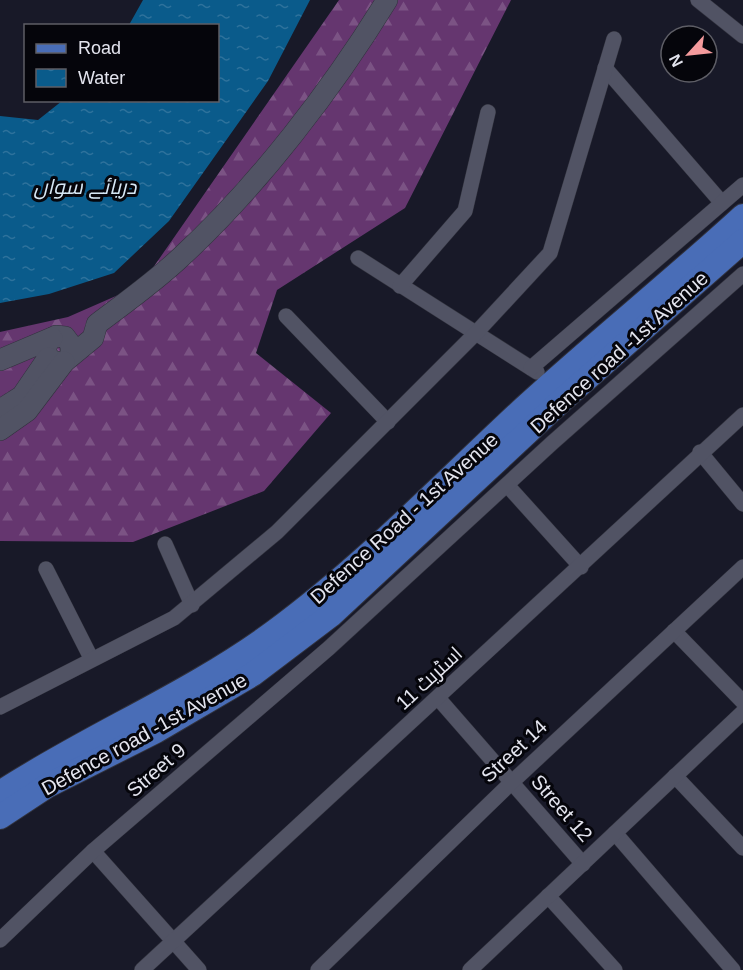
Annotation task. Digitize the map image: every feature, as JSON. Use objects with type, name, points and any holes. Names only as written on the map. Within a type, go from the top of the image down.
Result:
[{"type":"main road","points":[[0,372],[93,338],[97,324],[183,256],[241,195],[315,105],[387,0]]},
{"type":"main road","name":"Defence Road - 1st Avenue","points":[[0,793],[67,753],[164,701],[272,633],[345,577],[504,441],[552,382],[743,216]]},
{"type":"main road","name":"Defence road -1st Avenue","points":[[0,817],[47,786],[156,731],[253,674],[331,615],[504,441],[743,241]]},
{"type":"main road","points":[[0,360],[57,350]]},
{"type":"main road","points":[[0,410],[22,396],[57,350]]},
{"type":"main road","points":[[0,430],[27,411],[57,350]]},
{"type":"street","points":[[698,0],[743,36]]},
{"type":"street","points":[[0,707],[91,658],[174,618],[192,605],[277,532],[475,334],[550,254],[614,39]]},
{"type":"street","points":[[605,68],[722,203]]},
{"type":"street","points":[[400,286],[465,212],[488,112]]},
{"type":"street","points":[[531,368],[743,185]]},
{"type":"street","points":[[358,258],[552,382]]},
{"type":"street","name":"Street 9","points":[[0,940],[93,851],[329,648],[743,274]]},
{"type":"street","points":[[286,316],[388,422]]},
{"type":"street","name":"اسٹریٹ 11","points":[[142,970],[580,567],[700,452],[743,415]]},
{"type":"street","points":[[700,452],[743,504]]},
{"type":"street","points":[[507,485],[580,567]]},
{"type":"street","points":[[165,544],[192,605]]},
{"type":"street","name":"Street 14","points":[[318,970],[512,782],[743,567]]},
{"type":"street","points":[[46,569],[91,658]]},
{"type":"street","points":[[674,631],[743,702]]},
{"type":"street","name":"Street 12","points":[[438,698],[583,864]]},
{"type":"street","points":[[474,969],[743,712]]},
{"type":"street","points":[[675,776],[743,848]]},
{"type":"street","points":[[615,833],[733,970]]},
{"type":"street","points":[[93,851],[199,970]]},
{"type":"street","points":[[548,896],[615,970]]},
{"type":"street","points":[[740,970],[743,964]]},
{"type":"green space","points":[[339,0],[511,0],[405,208],[277,290],[256,353],[331,413],[264,491],[133,542],[0,541],[0,332],[68,317],[141,285]]},
{"type":"water","name":"دریائے سواں","points":[[143,0],[310,0],[268,81],[169,221],[114,273],[49,294],[0,303],[0,116],[38,120],[61,102],[219,102],[219,24],[130,24]]}]
